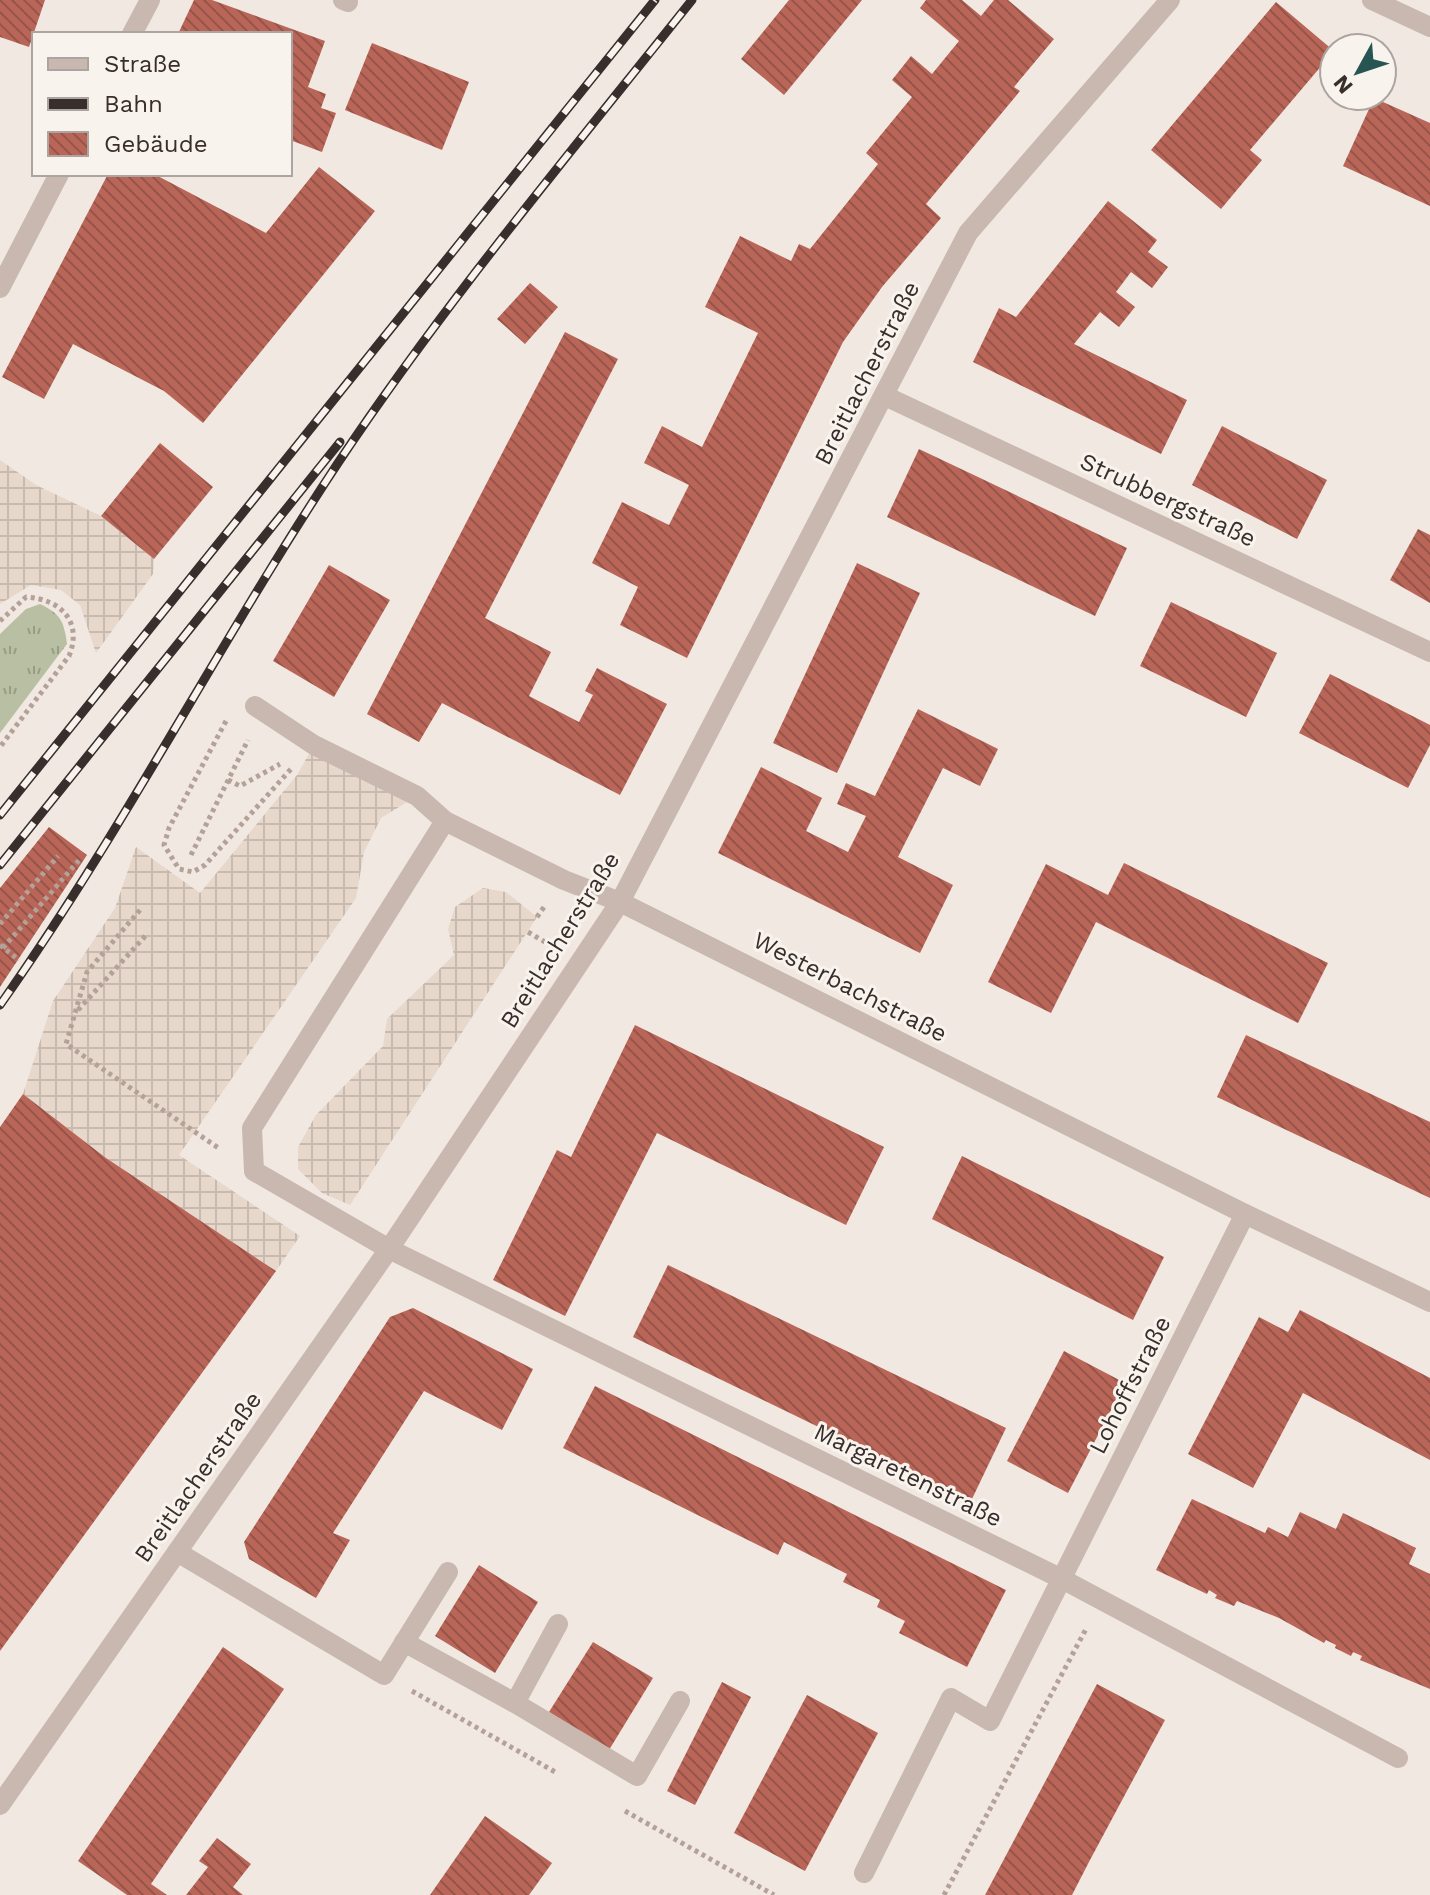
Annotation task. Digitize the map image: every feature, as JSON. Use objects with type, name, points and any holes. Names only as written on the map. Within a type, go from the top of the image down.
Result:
[{"type":"street","points":[[133,32],[150,0]]},
{"type":"street","name":"Breitlacherstraße","points":[[0,1805],[389,1249],[620,902],[968,233],[1170,0]]},
{"type":"street","points":[[1372,0],[1430,27]]},
{"type":"street","points":[[0,288],[58,176]]},
{"type":"street","name":"Strubbergstraße","points":[[885,396],[1430,652]]},
{"type":"street","name":"Westerbachstraße","points":[[255,706],[314,745],[417,796],[445,821],[564,880],[620,902],[1245,1214],[1430,1302]]},
{"type":"street","points":[[254,1171],[252,1128],[445,821]]},
{"type":"street","name":"Margaretenstraße","points":[[254,1171],[389,1249],[1062,1579],[1398,1758]]},
{"type":"street","name":"Lohoffstraße","points":[[864,1873],[951,1698],[990,1721],[1245,1214]]},
{"type":"street","points":[[177,1552],[384,1675],[448,1572]]},
{"type":"street","points":[[515,1703],[558,1624]]},
{"type":"street","points":[[404,1642],[515,1703],[637,1776],[680,1701]]},
{"type":"path","points":[[0,621],[26,597],[45,598],[61,606],[71,621],[75,641],[69,656],[0,747]]},
{"type":"path","points":[[233,709],[169,828],[164,845],[179,869],[193,872],[205,865],[314,745]]},
{"type":"path","points":[[191,855],[252,733]]},
{"type":"path","points":[[228,780],[240,786],[314,745]]},
{"type":"path","points":[[0,924],[58,856]]},
{"type":"path","points":[[19,960],[2,946],[80,859]]},
{"type":"path","points":[[140,910],[87,972],[66,1044],[254,1171]]},
{"type":"path","points":[[75,1013],[148,933]]},
{"type":"path","points":[[944,1895],[1101,1600]]},
{"type":"green space","points":[[40,604],[53,611],[60,620],[67,644],[0,733],[0,634],[26,609]]},
{"type":"shaded area","points":[[0,460],[36,485],[101,516],[154,559],[153,574],[96,653],[80,605],[61,590],[31,585],[0,604]]},
{"type":"shaded area","points":[[314,745],[417,796],[381,818],[364,852],[356,898],[179,1155],[300,1236],[276,1271],[106,1158],[23,1094],[53,1001],[115,908],[136,847],[200,893],[297,775]]},
{"type":"shaded area","points":[[483,888],[506,892],[537,917],[350,1205],[322,1193],[298,1169],[298,1147],[316,1115],[383,1046],[387,1019],[454,955],[448,929],[455,907]]},
{"type":"building","points":[[0,0],[45,0],[29,47],[0,37]]},
{"type":"building","points":[[194,0],[212,0],[325,41],[308,87],[326,94],[321,108],[336,113],[322,152],[292,141],[292,32],[179,32]]},
{"type":"building","points":[[789,0],[862,0],[784,95],[741,59]]},
{"type":"building","points":[[926,0],[962,0],[981,16],[994,0],[1008,0],[1054,39],[1014,87],[1020,91],[926,204],[941,218],[882,287],[843,342],[687,658],[620,625],[638,587],[592,563],[622,502],[669,525],[689,485],[644,463],[662,426],[702,447],[758,333],[705,307],[740,236],[791,261],[799,244],[810,249],[878,164],[866,153],[912,97],[892,80],[911,56],[932,74],[959,41],[920,8]]},
{"type":"building","points":[[1276,2],[1318,37],[1318,70],[1250,150],[1262,160],[1221,209],[1151,150]]},
{"type":"building","points":[[372,43],[469,82],[442,150],[345,110]]},
{"type":"building","points":[[1398,109],[1430,123],[1430,206],[1343,166],[1368,112],[1398,112]]},
{"type":"building","points":[[319,167],[375,211],[203,423],[164,391],[73,344],[44,399],[2,377],[107,176],[158,176],[266,233]]},
{"type":"building","points":[[1108,201],[1157,240],[1148,252],[1168,267],[1152,288],[1131,272],[1116,292],[1135,307],[1119,327],[1100,312],[1074,344],[1187,400],[1161,454],[973,362],[999,308],[1016,317]]},
{"type":"building","points":[[530,283],[558,307],[525,344],[497,319]]},
{"type":"building","points":[[565,332],[618,359],[485,618],[551,652],[529,696],[579,722],[593,695],[585,691],[597,668],[667,704],[620,795],[442,703],[419,742],[367,714]]},
{"type":"building","points":[[1222,426],[1327,480],[1297,539],[1192,485]]},
{"type":"building","points":[[160,443],[213,487],[154,559],[101,516]]},
{"type":"building","points":[[919,449],[1127,548],[1095,616],[887,517]]},
{"type":"building","points":[[1418,529],[1430,535],[1430,603],[1390,580]]},
{"type":"building","points":[[857,563],[920,593],[837,773],[773,743]]},
{"type":"building","points":[[329,565],[390,600],[334,697],[273,661]]},
{"type":"building","points":[[1171,602],[1277,653],[1246,717],[1140,666]]},
{"type":"building","points":[[1330,674],[1430,725],[1430,745],[1408,788],[1299,733]]},
{"type":"building","points":[[918,709],[998,749],[980,786],[943,768],[898,857],[953,885],[920,953],[718,853],[761,767],[822,798],[806,831],[848,852],[866,816],[837,804],[846,783],[875,796]]},
{"type":"building","points":[[49,827],[87,855],[0,987],[0,888]]},
{"type":"building","points":[[1124,863],[1328,963],[1298,1023],[1096,922],[1051,1013],[988,982],[1046,864],[1108,895]]},
{"type":"building","points":[[635,1025],[884,1147],[846,1225],[657,1133],[565,1316],[493,1280],[557,1150],[571,1157]]},
{"type":"building","points":[[1246,1035],[1430,1122],[1430,1198],[1217,1097]]},
{"type":"building","points":[[23,1094],[106,1158],[276,1271],[0,1651],[0,1127]]},
{"type":"building","points":[[962,1156],[1164,1257],[1133,1320],[932,1219]]},
{"type":"building","points":[[668,1265],[1006,1428],[971,1501],[633,1337]]},
{"type":"building","points":[[413,1308],[533,1369],[502,1430],[424,1391],[333,1533],[350,1540],[316,1598],[249,1559],[244,1542],[390,1317]]},
{"type":"building","points":[[1300,1310],[1430,1378],[1430,1460],[1303,1393],[1253,1488],[1188,1454],[1259,1317],[1288,1332]]},
{"type":"building","points":[[1064,1351],[1125,1383],[1068,1493],[1007,1461]]},
{"type":"building","points":[[595,1386],[1006,1590],[967,1667],[899,1633],[905,1621],[877,1607],[880,1600],[843,1582],[847,1574],[784,1542],[778,1555],[563,1448]]},
{"type":"building","points":[[1192,1499],[1265,1533],[1268,1527],[1288,1537],[1300,1512],[1336,1529],[1343,1513],[1416,1548],[1409,1564],[1430,1574],[1430,1689],[1360,1660],[1362,1656],[1353,1652],[1351,1656],[1335,1648],[1336,1645],[1326,1640],[1324,1643],[1279,1618],[1237,1601],[1234,1606],[1215,1598],[1217,1595],[1209,1590],[1207,1594],[1156,1570]]},
{"type":"building","points":[[479,1565],[538,1602],[495,1673],[435,1636]]},
{"type":"building","points":[[593,1642],[653,1678],[609,1750],[549,1712]]},
{"type":"building","points":[[223,1647],[284,1689],[151,1884],[167,1895],[127,1895],[78,1861]]},
{"type":"building","points":[[722,1682],[751,1697],[695,1805],[667,1791]]},
{"type":"building","points":[[1097,1684],[1165,1720],[1072,1895],[985,1895]]},
{"type":"building","points":[[807,1695],[878,1733],[805,1871],[734,1833]]},
{"type":"building","points":[[485,1816],[552,1863],[529,1895],[430,1895]]},
{"type":"building","points":[[217,1838],[251,1864],[233,1887],[243,1895],[186,1895],[208,1867],[199,1861]]},
{"type":"railway","points":[[0,815],[655,0]]},
{"type":"railway","points":[[0,1005],[88,872],[295,530],[379,403],[510,228],[692,0]]},
{"type":"railway","points":[[0,865],[340,442]]}]
